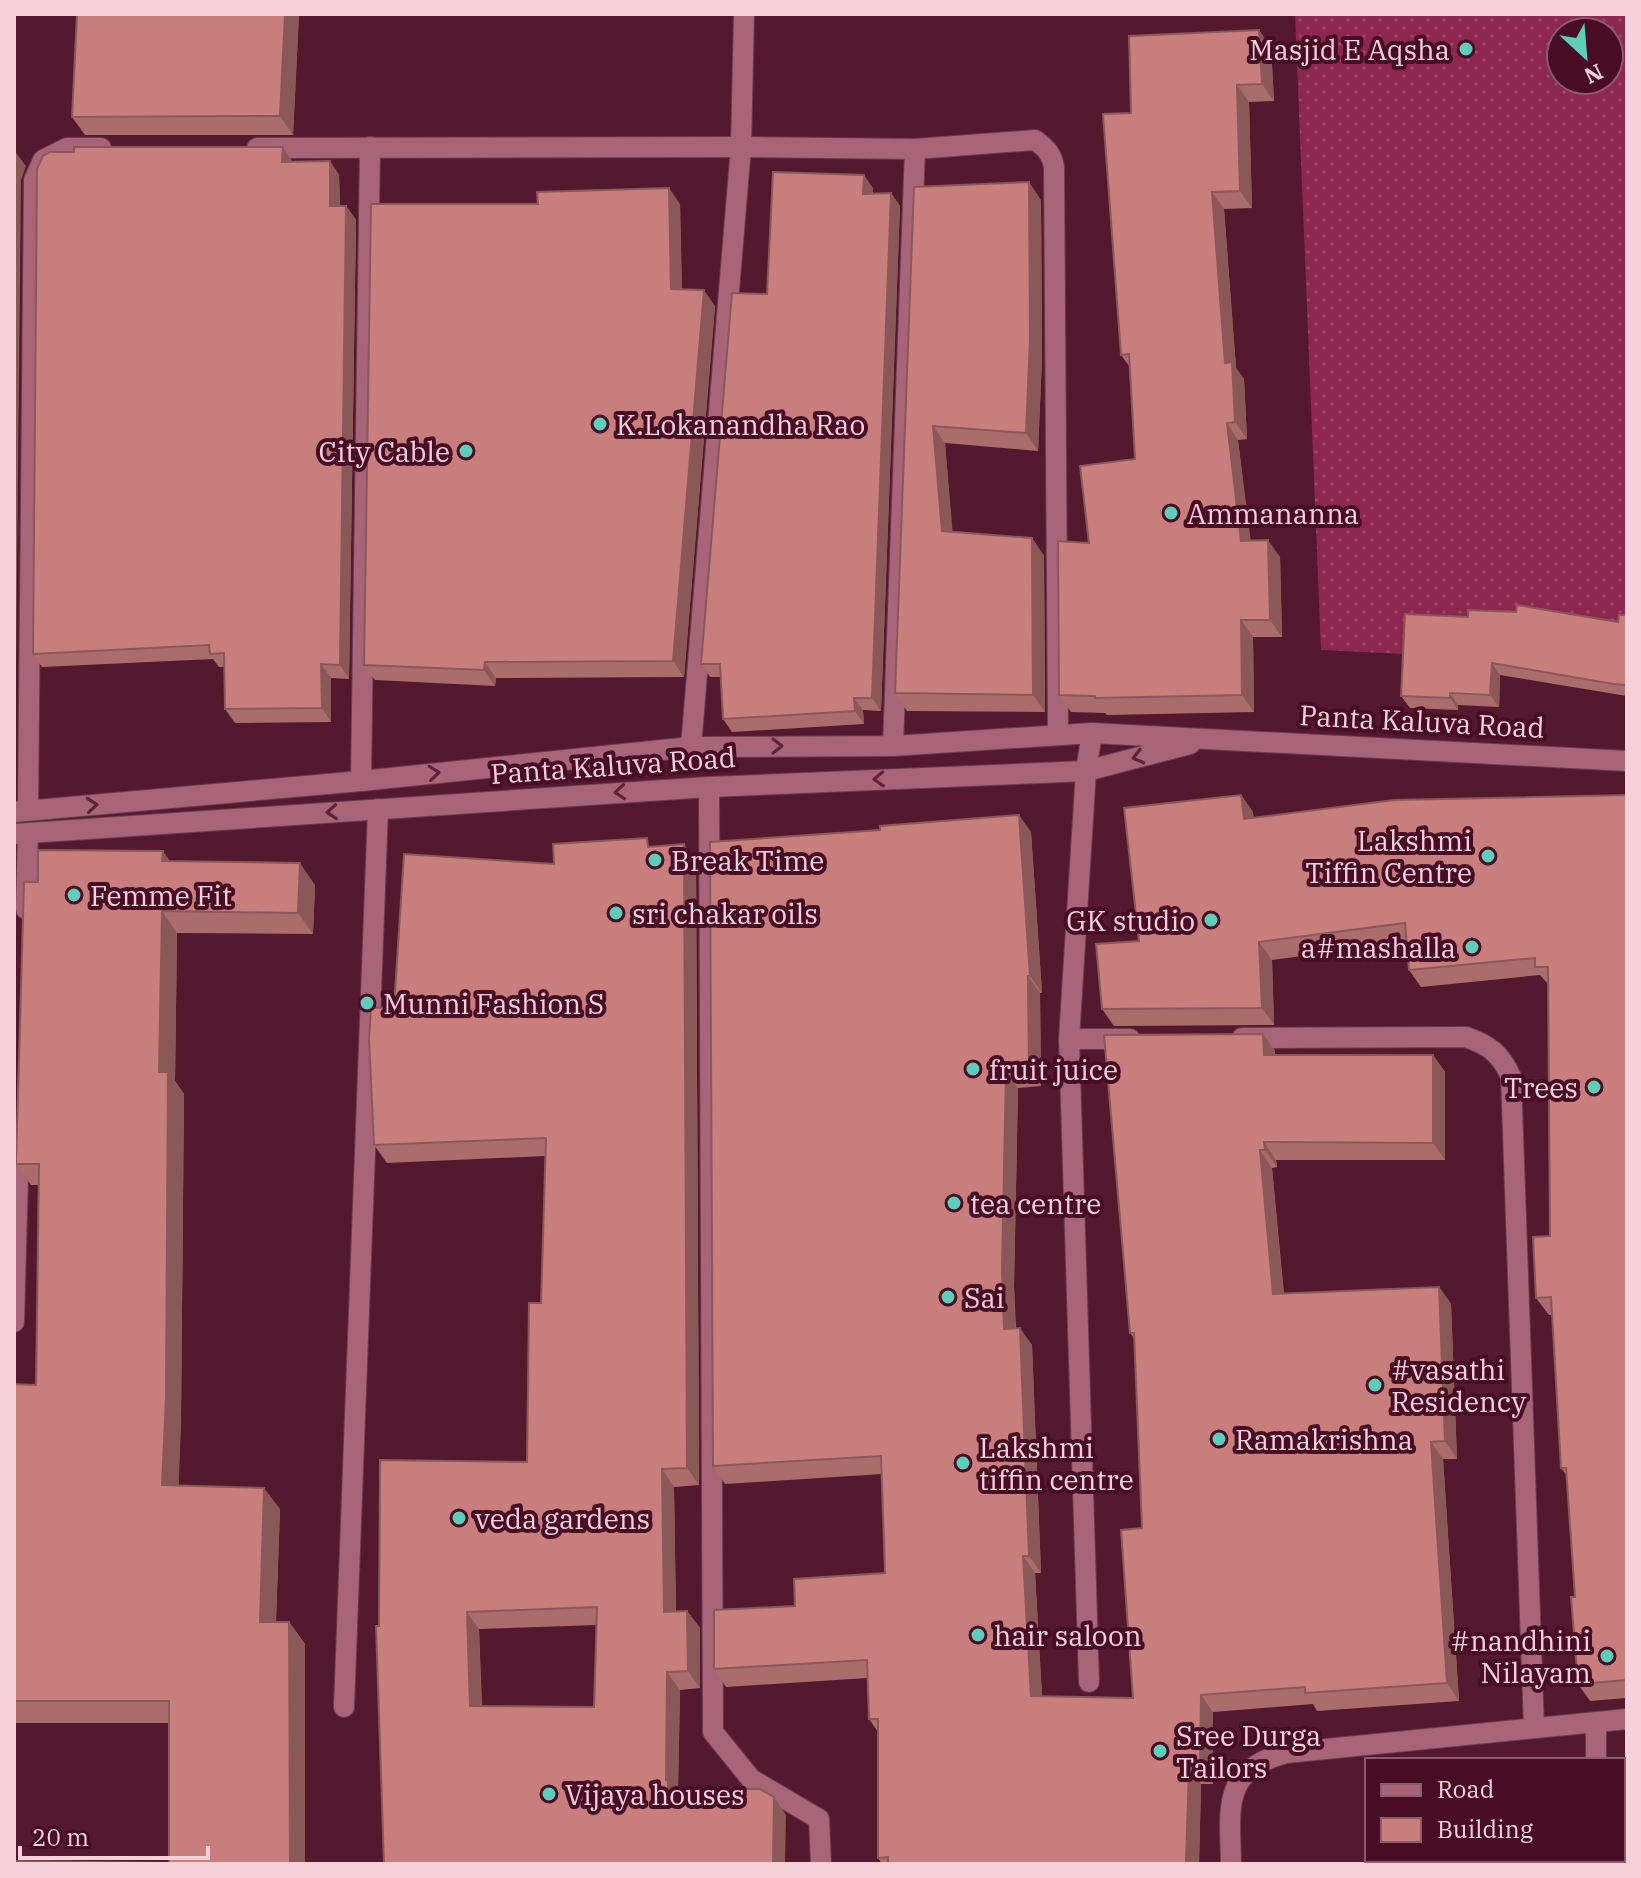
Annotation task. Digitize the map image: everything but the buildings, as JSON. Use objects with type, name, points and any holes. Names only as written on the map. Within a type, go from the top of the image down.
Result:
[{"type":"street","points":[[691,747],[741,147],[744,14]]},
{"type":"street","points":[[242,148],[915,149],[1035,140],[1052,158],[1058,734]]},
{"type":"street","points":[[361,781],[370,147]]},
{"type":"street","points":[[21,811],[34,180],[43,160],[67,148],[115,148]]},
{"type":"street","points":[[893,746],[915,149]]},
{"type":"street","points":[[1089,1682],[1069,1039],[1086,771],[1092,733]]},
{"type":"street","name":"Panta Kaluva Road","points":[[21,811],[361,781],[691,747],[893,746],[1058,734],[1213,738],[1627,761]]},
{"type":"street","name":"Panta Kaluva Road","points":[[21,834],[709,787],[1086,771],[1213,738]]},
{"type":"street","points":[[709,787],[713,1732],[751,1779],[819,1819],[821,1864]]},
{"type":"street","points":[[344,1707],[378,809]]},
{"type":"street","points":[[21,834],[25,927]]},
{"type":"street","points":[[1228,1038],[1466,1037],[1487,1045],[1504,1060],[1511,1077],[1513,1094],[1534,1728]]},
{"type":"street","points":[[1069,1039],[1149,1039]]},
{"type":"street","points":[[14,1322],[20,1117]]},
{"type":"street","points":[[1231,1864],[1230,1806],[1235,1786],[1246,1771],[1265,1758],[1286,1753],[1627,1719]]},
{"type":"street","points":[[1596,1722],[1596,1758]]},
{"type":"shaded area","points":[[1295,14],[1627,14],[1627,665],[1321,650]]},
{"type":"place","name":"Masjid E Aqsha","points":[[1466,49]]},
{"type":"place","name":"K.Lokanandha Rao","points":[[600,424]]},
{"type":"place","name":"City Cable","points":[[466,451]]},
{"type":"place","name":"Ammananna","points":[[1171,513]]},
{"type":"place","name":"Lakshmi Tiffin Centre","points":[[1488,856]]},
{"type":"place","name":"Break Time","points":[[655,860]]},
{"type":"place","name":"Femme Fit","points":[[74,895]]},
{"type":"place","name":"sri chakar oils","points":[[616,913]]},
{"type":"place","name":"GK studio","points":[[1211,920]]},
{"type":"place","name":"a#mashalla","points":[[1472,947]]},
{"type":"place","name":"Munni Fashion S","points":[[367,1003]]},
{"type":"place","name":"fruit juice","points":[[973,1069]]},
{"type":"place","name":"Trees","points":[[1594,1087]]},
{"type":"place","name":"tea centre","points":[[954,1203]]},
{"type":"place","name":"Sai","points":[[948,1297]]},
{"type":"place","name":"#vasathi Residency","points":[[1375,1385]]},
{"type":"place","name":"Ramakrishna","points":[[1219,1439]]},
{"type":"place","name":"Lakshmi tiffin centre","points":[[963,1463]]},
{"type":"place","name":"veda gardens","points":[[459,1518]]},
{"type":"place","name":"hair saloon","points":[[978,1635]]},
{"type":"place","name":"#nandhini Nilayam","points":[[1607,1656]]},
{"type":"place","name":"Sree Durga Tailors","points":[[1160,1751]]},
{"type":"place","name":"Vijaya houses","points":[[549,1794]]}]
